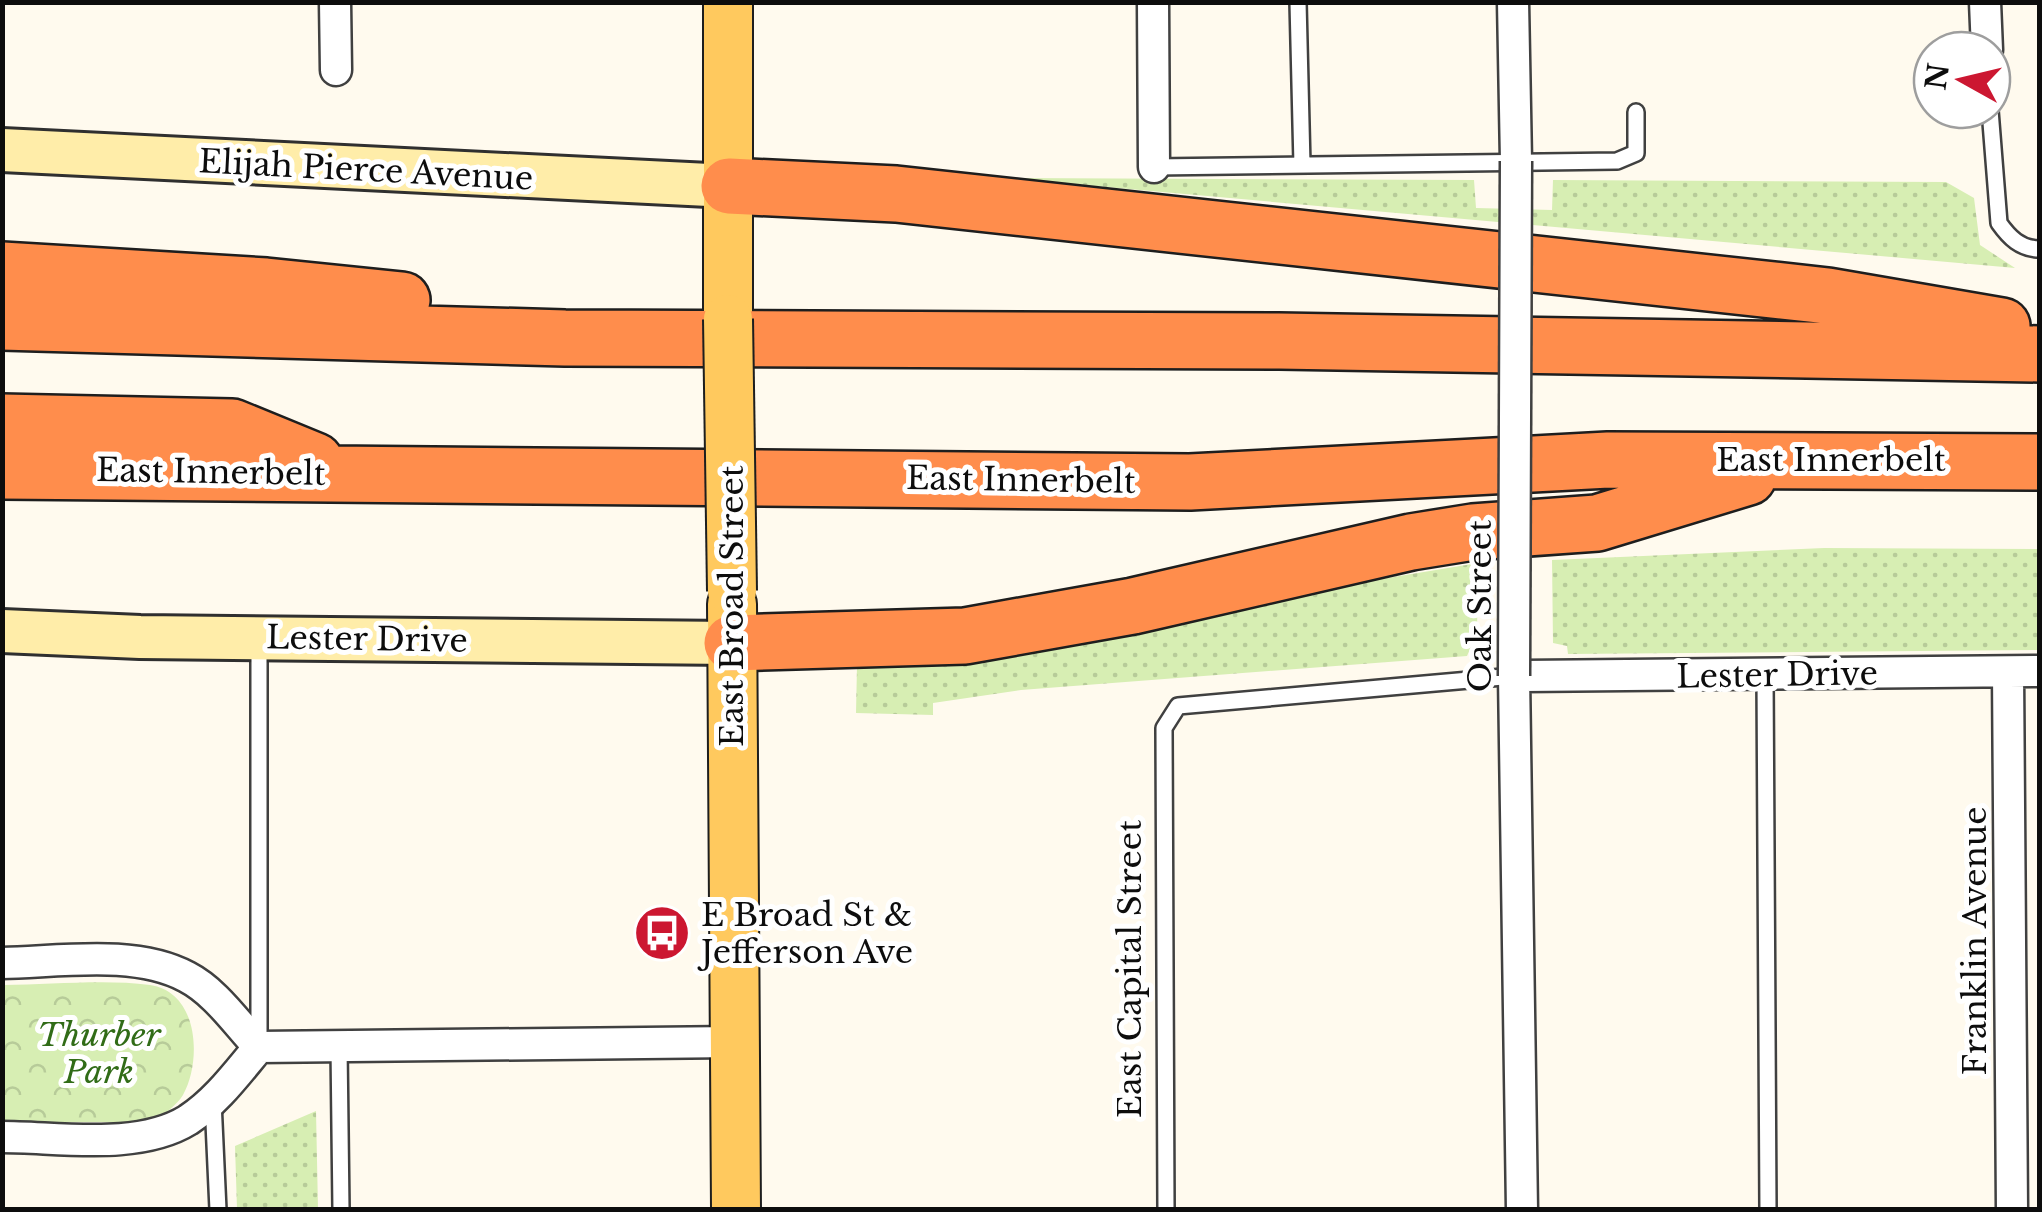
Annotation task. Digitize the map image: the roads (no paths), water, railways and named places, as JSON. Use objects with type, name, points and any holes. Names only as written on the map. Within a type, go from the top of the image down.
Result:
[{"type":"highway","points":[[729,209],[896,194],[1828,296],[2040,332]]},
{"type":"highway","points":[[2,270],[266,286],[426,303],[566,338]]},
{"type":"highway","points":[[2,322],[566,338],[1278,341],[2040,354]]},
{"type":"highway","points":[[2,422],[232,427],[346,473]]},
{"type":"highway","name":"East Innerbelt","points":[[2,471],[1190,482],[1608,460],[2040,462]]},
{"type":"highway","points":[[732,617],[966,636],[1133,606],[1411,542],[1473,532],[1597,523],[1799,462]]},
{"type":"main road","name":"East Broad Street","points":[[728,2],[736,1210]]},
{"type":"street","points":[[335,2],[336,70]]},
{"type":"street","points":[[1153,2],[1154,168]]},
{"type":"street","name":"Oak Street","points":[[1513,2],[1514,676],[1522,1210]]},
{"type":"street","points":[[1985,2],[1986,30]]},
{"type":"street","name":"Elijah Pierce Avenue","points":[[2,150],[729,209]]},
{"type":"street","name":"Lester Drive","points":[[2,631],[259,638],[732,617]]},
{"type":"street","name":"Lester Drive","points":[[1514,676],[2040,671]]},
{"type":"street","name":"Franklin Avenue","points":[[2008,672],[2012,1210]]},
{"type":"street","points":[[2,963],[128,962],[161,967],[188,977],[211,995],[259,1047],[734,1042]]},
{"type":"street","points":[[2,1137],[154,1134],[186,1122],[213,1100],[259,1047]]},
{"type":"lane","points":[[1298,2],[1302,165]]},
{"type":"lane","points":[[1154,168],[1617,161],[1636,153],[1636,112]]},
{"type":"lane","points":[[1991,130],[1998,223],[2009,237],[2028,249],[2040,249]]},
{"type":"lane","points":[[259,638],[259,1047]]},
{"type":"lane","name":"East Capital Street","points":[[1166,1210],[1164,728],[1178,706],[1514,676]]},
{"type":"lane","points":[[1765,676],[1768,1210]]},
{"type":"lane","points":[[339,1047],[341,1210]]},
{"type":"lane","points":[[213,1100],[218,1210]]},
{"type":"place","name":"E Broad St & Jefferson Ave","points":[[662,933]]},
{"type":"park label","name":"Thurber Park","points":[[99,1054]]}]
